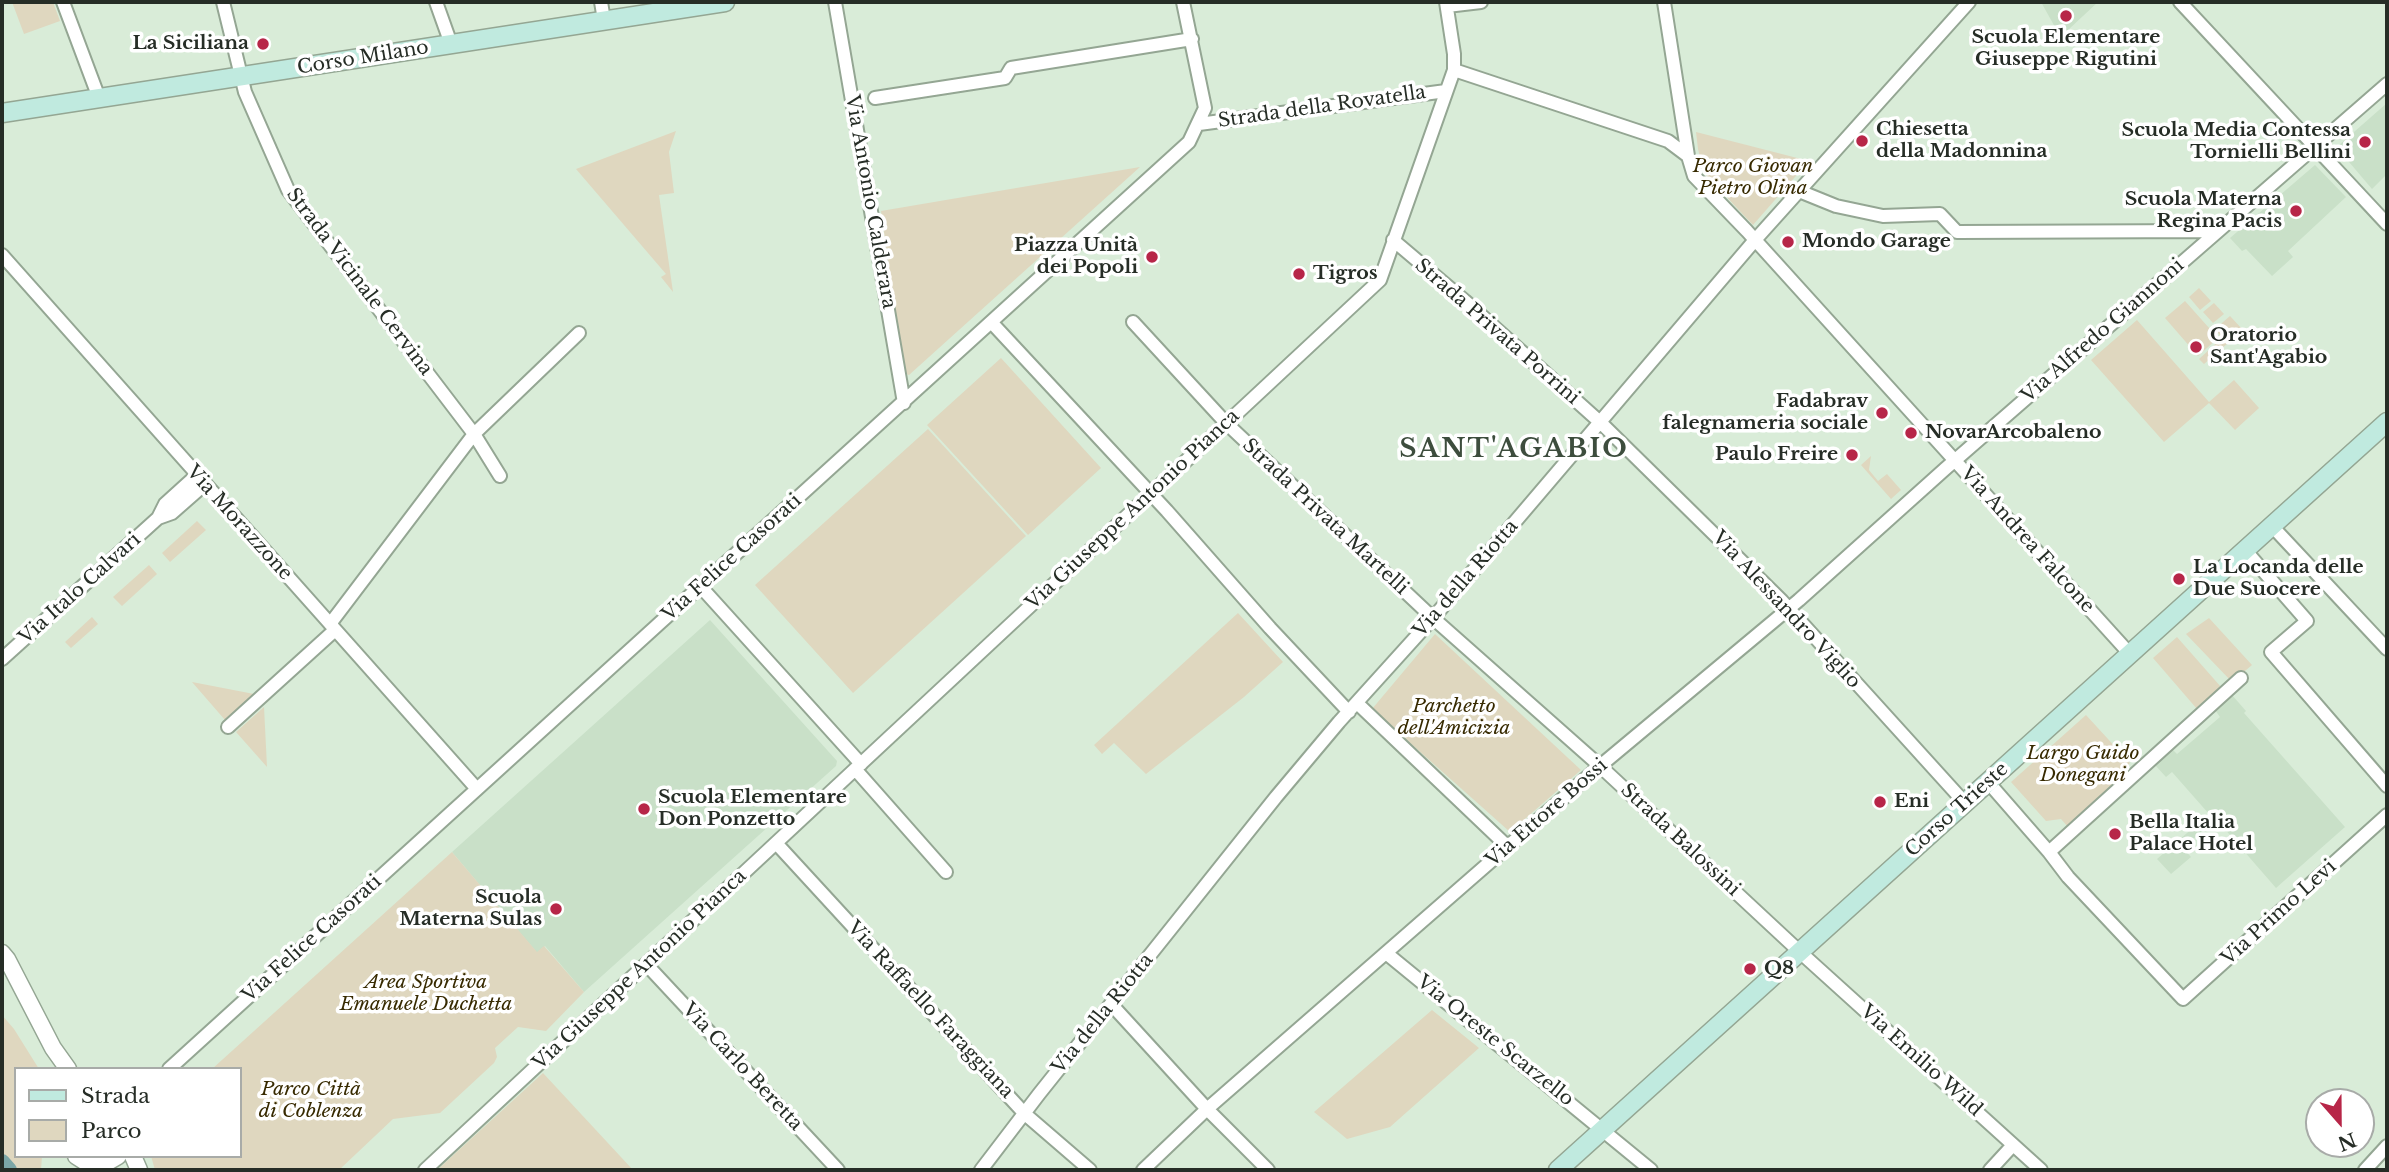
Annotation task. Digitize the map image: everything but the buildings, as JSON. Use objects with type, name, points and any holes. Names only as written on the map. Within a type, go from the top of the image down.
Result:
[{"type":"main road","name":"Corso Milano","points":[[2,113],[724,2]]},
{"type":"main road","name":"Corso Trieste","points":[[1558,1170],[2387,422]]},
{"type":"street","points":[[63,2],[99,98]]},
{"type":"street","name":"Strada Vicinale Cervina","points":[[223,2],[246,92],[288,190],[474,434],[500,476]]},
{"type":"street","points":[[436,2],[451,44]]},
{"type":"street","points":[[601,2],[604,20]]},
{"type":"street","name":"Via Antonio Calderara","points":[[835,2],[904,402]]},
{"type":"street","points":[[1482,2],[1447,4],[1454,67],[1668,141],[1688,156]]},
{"type":"street","points":[[1664,2],[1688,156]]},
{"type":"street","name":"Via della Riotta","points":[[981,1170],[1276,797],[1601,423],[1755,240],[1969,2]]},
{"type":"street","points":[[1185,3],[1205,108],[1199,124]]},
{"type":"street","points":[[2189,5],[2387,224]]},
{"type":"street","points":[[875,98],[1005,78],[1011,68],[1192,39]]},
{"type":"street","name":"Strada della Rovatella","points":[[1393,240],[1454,67]]},
{"type":"street","name":"Via Alfredo Giannoni","points":[[1955,461],[2387,84]]},
{"type":"street","name":"Strada della Rovatella","points":[[1199,124],[1446,91]]},
{"type":"street","name":"Via Felice Casorati","points":[[171,1067],[1161,169],[1189,142],[1199,124]]},
{"type":"street","name":"Via Andrea Falcone","points":[[1688,156],[1694,176],[2130,654]]},
{"type":"street","points":[[1799,191],[1836,206],[1883,216],[1940,214],[1957,232],[2207,230],[2216,233]]},
{"type":"street","name":"Via Giuseppe Antonio Pianca","points":[[425,1170],[1380,280],[1393,240]]},
{"type":"street","name":"Strada Privata Porrini","points":[[1393,240],[1601,423]]},
{"type":"street","name":"Via Morazzone","points":[[2,255],[8,272],[201,480],[477,789]]},
{"type":"street","name":"Strada Privata Martelli","points":[[1133,321],[1226,423],[1433,618]]},
{"type":"street","points":[[992,323],[1151,493],[1270,628],[1508,847]]},
{"type":"street","points":[[228,727],[332,627],[474,434],[579,333]]},
{"type":"street","name":"Via Alessandro Viglio","points":[[1601,423],[1788,609],[1965,803]]},
{"type":"street","name":"Via Ettore Bossi","points":[[1143,1170],[1207,1110],[1600,766],[1788,609],[1955,461]]},
{"type":"street","name":"Via Italo Calvari","points":[[2,659],[158,518],[172,513],[201,480]]},
{"type":"street","points":[[2272,526],[2387,649]]},
{"type":"street","points":[[2245,550],[2307,621],[2271,652],[2387,786]]},
{"type":"street","points":[[701,587],[858,766],[946,872]]},
{"type":"street","name":"Strada Balossini","points":[[1433,618],[1600,766],[1800,952]]},
{"type":"street","points":[[1988,782],[2049,852],[2241,678]]},
{"type":"street","name":"Via Primo Levi","points":[[2049,852],[2068,877],[2183,999],[2387,815]]},
{"type":"street","name":"Via Raffaello Faraggiana","points":[[776,843],[1025,1114],[1090,1170]]},
{"type":"street","name":"Via Emilio Wild","points":[[1800,952],[2041,1170]]},
{"type":"street","points":[[2,953],[63,1066]]},
{"type":"street","name":"Via Oreste Scarzello","points":[[1386,953],[1651,1170]]},
{"type":"street","name":"Via Carlo Beretta","points":[[646,964],[838,1170]]},
{"type":"street","points":[[1111,1004],[1207,1110],[1269,1170]]},
{"type":"street","points":[[1990,1170],[2013,1145]]},
{"type":"street","points":[[2365,1170],[2387,1146]]},
{"type":"street","points":[[79,1158],[87,1163],[115,1163]]},
{"type":"shaded area","name":"Scuola Elementare Giuseppe Rigutini","points":[[2041,2],[2098,2],[2068,30],[2074,36],[2065,45]]},
{"type":"shaded area","name":"Scuola Media Contessa Tornielli Bellini","points":[[2387,103],[2387,174],[2372,189],[2338,146]]},
{"type":"shaded area","name":"Scuola Materna Regina Pacis","points":[[2315,165],[2346,197],[2288,251],[2293,257],[2272,276],[2246,249],[2242,251],[2230,238]]},
{"type":"shaded area","name":"Scuola Elementare Don Ponzetto","points":[[710,620],[837,761],[836,766],[584,992],[545,946],[537,953],[452,852]]},
{"type":"shaded area","points":[[2232,695],[2246,711],[2244,713],[2345,827],[2276,888],[2216,819],[2183,848],[2191,857],[2171,874],[2157,859],[2209,814],[2172,772],[2166,777],[2155,765],[2173,750],[2177,754],[2220,717],[2215,710]]},
{"type":"green space","points":[[12,2],[53,2],[60,21],[24,34]]},
{"type":"green space","points":[[676,131],[669,152],[674,193],[659,195],[673,292],[661,277],[666,274],[576,169]]},
{"type":"green space","name":"Parco Giovan Pietro Olina","points":[[1696,132],[1809,161],[1753,225],[1704,173]]},
{"type":"green space","points":[[1140,167],[909,375],[904,373],[881,211]]},
{"type":"green space","points":[[2199,288],[2211,301],[2200,310],[2189,297]]},
{"type":"green space","points":[[2185,301],[2218,338],[2198,356],[2165,318]]},
{"type":"green space","points":[[2214,303],[2224,314],[2213,323],[2203,312]]},
{"type":"green space","points":[[2230,316],[2243,330],[2204,364],[2199,359],[2222,338],[2215,329]]},
{"type":"green space","points":[[2137,320],[2209,402],[2234,380],[2259,408],[2235,430],[2209,403],[2164,442],[2091,360]]},
{"type":"green space","points":[[1001,358],[1101,468],[1028,535],[927,425]]},
{"type":"green space","points":[[928,429],[1026,536],[853,693],[755,585]]},
{"type":"green space","points":[[1871,456],[1869,470],[1878,481],[1887,474],[1901,490],[1891,499],[1861,465]]},
{"type":"green space","points":[[197,521],[206,530],[170,562],[162,553]]},
{"type":"green space","points":[[149,565],[157,574],[122,606],[113,597]]},
{"type":"green space","points":[[1238,613],[1283,662],[1244,697],[1146,774],[1114,743],[1102,754],[1094,745]]},
{"type":"green space","points":[[92,617],[98,624],[71,648],[65,642]]},
{"type":"green space","points":[[2209,618],[2252,665],[2232,682],[2186,634]]},
{"type":"green space","name":"Parchetto dell'Amicizia","points":[[1435,634],[1581,770],[1510,832],[1372,709]]},
{"type":"green space","points":[[2177,637],[2221,687],[2197,709],[2153,658]]},
{"type":"green space","points":[[192,682],[254,694],[225,720]]},
{"type":"green space","points":[[264,707],[267,767],[236,732]]},
{"type":"green space","name":"Largo Guido Donegani","points":[[2086,715],[2130,763],[2123,770],[2130,777],[2104,794],[2068,827],[2061,819],[2046,821],[2011,782]]},
{"type":"green space","name":"Area Sportiva Emanuele Duchetta","points":[[452,852],[537,952],[544,946],[584,992],[546,1031],[518,1027],[495,1048],[497,1057],[494,1063],[440,1113],[393,1119],[339,1170],[155,1170],[152,1158],[242,1158],[242,1067],[214,1067]]},
{"type":"green space","points":[[1432,1010],[1479,1048],[1390,1127],[1347,1139],[1314,1112]]},
{"type":"green space","points":[[2,1015],[38,1067],[14,1067],[14,1158],[42,1158],[41,1170],[21,1170],[2,1162]]},
{"type":"green space","points":[[543,1073],[633,1170],[437,1170]]},
{"type":"waterway","points":[[2,1162],[9,1170]]},
{"type":"place","name":"Scuola Elementare Giuseppe Rigutini","points":[[2066,16]]},
{"type":"place","name":"La Siciliana","points":[[263,44]]},
{"type":"place","name":"Chiesetta della Madonnina","points":[[1862,141]]},
{"type":"place","name":"Scuola Media Contessa Tornielli Bellini","points":[[2365,142]]},
{"type":"place","name":"Scuola Materna Regina Pacis","points":[[2296,211]]},
{"type":"place","name":"Mondo Garage","points":[[1788,242]]},
{"type":"place","name":"Piazza Unità dei Popoli","points":[[1152,257]]},
{"type":"place","name":"Tigros","points":[[1299,274]]},
{"type":"place","name":"Oratorio Sant'Agabio","points":[[2196,347]]},
{"type":"place","name":"Fadabrav falegnameria sociale","points":[[1882,413]]},
{"type":"place","name":"NovarArcobaleno","points":[[1911,433]]},
{"type":"place","name":"Paulo Freire","points":[[1852,455]]},
{"type":"place","name":"La Locanda delle Due Suocere","points":[[2179,579]]},
{"type":"place","name":"Eni","points":[[1880,802]]},
{"type":"place","name":"Scuola Elementare Don Ponzetto","points":[[644,809]]},
{"type":"place","name":"Bella Italia Palace Hotel","points":[[2115,834]]},
{"type":"place","name":"Scuola Materna Sulas","points":[[556,909]]},
{"type":"place","name":"Q8","points":[[1750,969]]},
{"type":"district","name":"SANT'AGABIO","points":[[1514,450]]},
{"type":"park label","name":"Parco Città di Coblenza","points":[[311,1101]]}]
